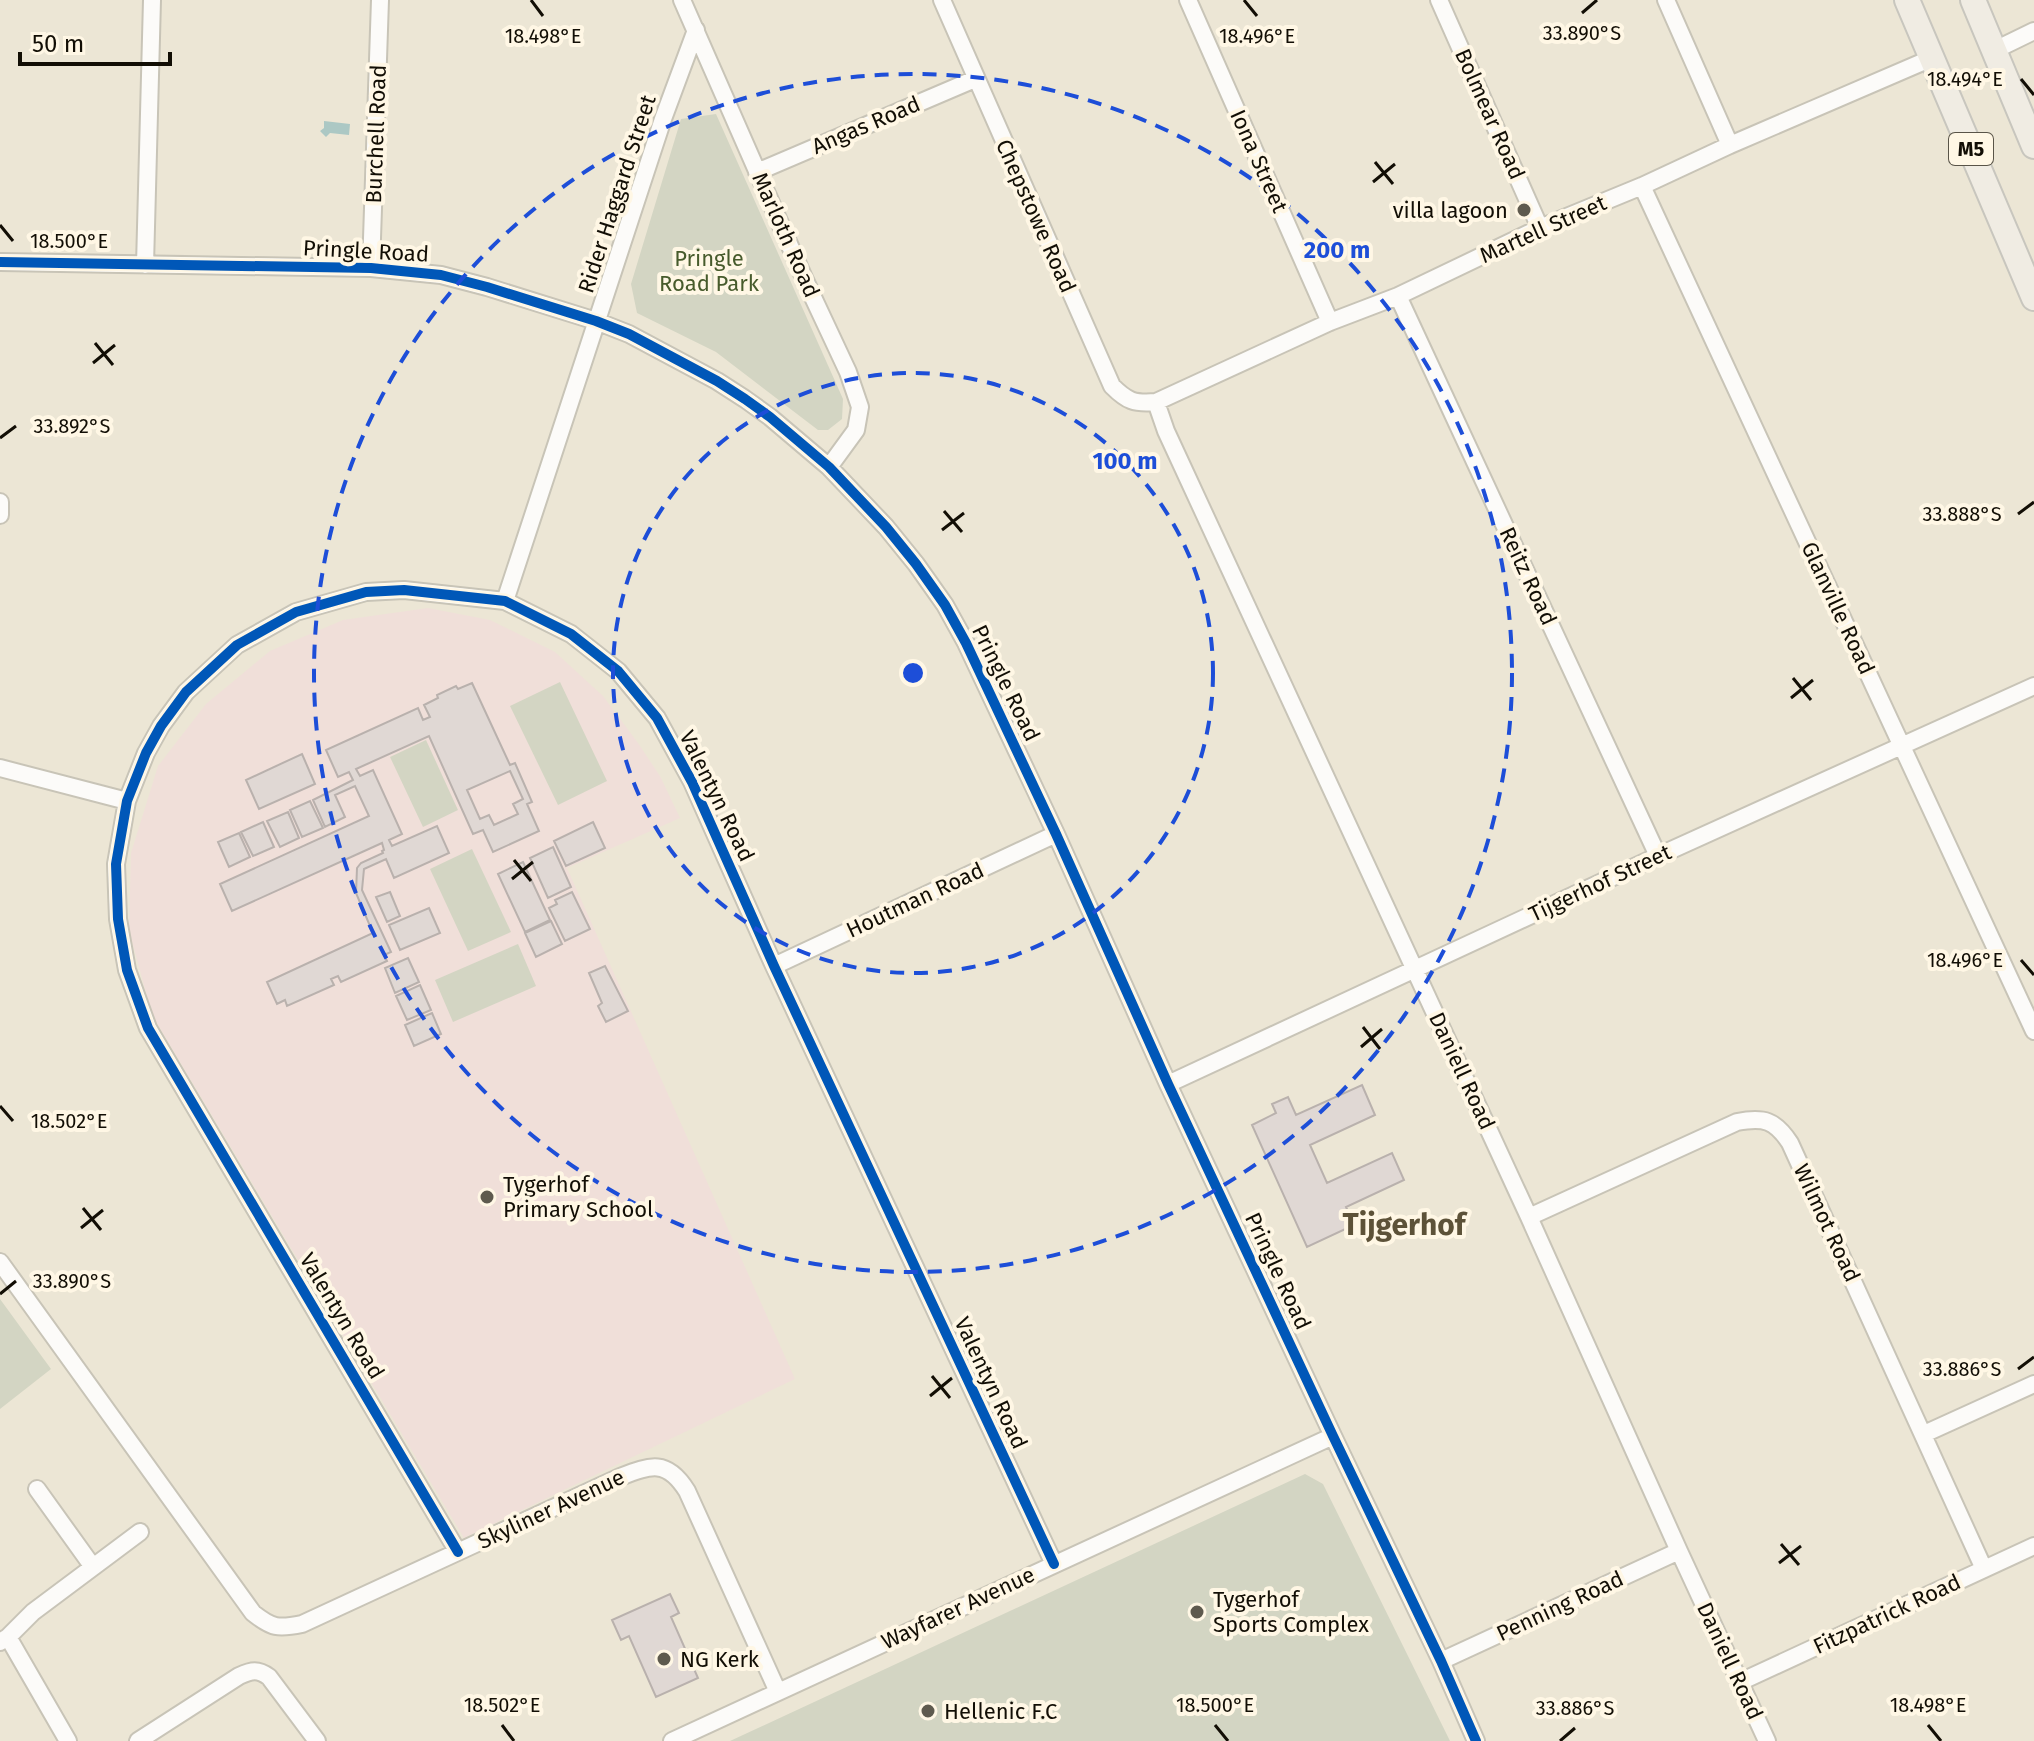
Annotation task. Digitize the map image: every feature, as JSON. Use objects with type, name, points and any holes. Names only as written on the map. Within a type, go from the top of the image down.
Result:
[{"type":"main road","name":"M5","points":[[1907,0],[2032,290]]},
{"type":"main road","points":[[1973,0],[2034,146]]},
{"type":"street","points":[[145,265],[152,0]]},
{"type":"street","name":"Burchell Road","points":[[371,268],[380,0]]},
{"type":"street","name":"Marloth Road","points":[[682,0],[848,372],[860,407],[856,430],[829,467]]},
{"type":"street","name":"Chepstowe Road","points":[[942,0],[1112,386],[1125,398],[1139,404],[1156,402]]},
{"type":"street","name":"Iona Street","points":[[1188,0],[1330,322]]},
{"type":"street","name":"Bolmear Road","points":[[1439,0],[1540,228]]},
{"type":"street","points":[[1666,0],[1730,145]]},
{"type":"street","name":"Rider Haggard Street","points":[[505,601],[663,119],[696,30]]},
{"type":"street","points":[[1995,50],[2034,31]]},
{"type":"street","name":"Martell Street","points":[[1156,402],[1330,322],[1398,296],[1540,228],[1932,58]]},
{"type":"street","name":"Angas Road","points":[[757,172],[975,79]]},
{"type":"street","name":"Glanville Road","points":[[1642,186],[2034,1031]]},
{"type":"street","name":"Pringle Road","points":[[0,262],[371,268],[441,275],[596,321],[629,334],[717,381],[770,417],[829,467],[916,564],[945,605],[983,677],[1168,1084],[1476,1741]]},
{"type":"street","name":"Reitz Road","points":[[1398,296],[1658,856]]},
{"type":"street","name":"Daniell Road","points":[[1156,402],[1166,431],[1767,1741]]},
{"type":"street","points":[[0,502],[0,515]]},
{"type":"street","name":"Valentyn Road","points":[[458,1552],[148,1028],[127,970],[118,919],[116,864],[127,801],[146,753],[186,692],[237,645],[296,612],[366,592],[404,590],[505,601],[571,634],[618,671],[657,718],[692,782],[774,966],[1054,1564]]},
{"type":"street","name":"Tijgerhof Street","points":[[1168,1084],[1658,856],[2034,686]]},
{"type":"street","points":[[0,768],[127,801]]},
{"type":"street","name":"Houtman Road","points":[[774,966],[1056,834]]},
{"type":"street","name":"Wilmot Road","points":[[1529,1217],[1737,1122],[1753,1119],[1770,1122],[1782,1130],[1984,1569]]},
{"type":"street","name":"Skyliner Avenue","points":[[0,1262],[253,1613],[265,1623],[283,1628],[302,1624],[632,1472],[645,1467],[662,1467],[675,1474],[687,1491],[778,1692]]},
{"type":"street","points":[[1924,1434],[2034,1384]]},
{"type":"street","name":"Wayfarer Avenue","points":[[672,1741],[1333,1436]]},
{"type":"street","points":[[37,1489],[93,1567]]},
{"type":"street","points":[[68,1741],[4,1640],[33,1612],[140,1532]]},
{"type":"street","name":"Fitzpatrick Road","points":[[1740,1682],[2034,1546]]},
{"type":"street","name":"Penning Road","points":[[1441,1661],[1679,1551]]},
{"type":"street","points":[[138,1741],[251,1670],[269,1677],[317,1741]]},
{"type":"shaded area","name":"Tygerhof Primary School","points":[[428,608],[490,620],[555,652],[603,696],[660,776],[680,818],[567,868],[795,1379],[464,1538],[152,1015],[129,930],[131,853],[158,766],[206,704],[270,651],[343,620]]},
{"type":"green space","name":"Pringle Road Park","points":[[716,114],[843,399],[842,419],[828,430],[818,430],[716,352],[637,313],[631,284],[681,119]]},
{"type":"green space","points":[[560,682],[607,781],[558,805],[510,706]]},
{"type":"green space","points":[[426,740],[458,810],[423,827],[390,757]]},
{"type":"green space","points":[[472,849],[511,932],[468,951],[430,869]]},
{"type":"green space","points":[[518,944],[536,986],[453,1022],[435,980]]},
{"type":"green space","points":[[0,1299],[51,1369],[0,1409]]},
{"type":"green space","name":"Tygerhof Sports Complex","points":[[1305,1474],[1323,1484],[1450,1741],[730,1741]]},
{"type":"water","points":[[324,121],[350,124],[349,135],[330,133],[326,137],[320,131],[324,128]]},
{"type":"building","points":[[472,683],[510,765],[515,763],[532,802],[527,804],[539,831],[493,852],[483,830],[473,834],[429,736],[356,769],[360,776],[373,770],[402,834],[389,840],[392,846],[437,826],[449,853],[394,878],[386,859],[364,869],[362,890],[391,952],[384,955],[387,961],[341,982],[338,976],[331,979],[334,985],[287,1006],[285,1000],[277,1004],[267,982],[373,933],[356,893],[357,868],[383,853],[382,843],[232,911],[220,884],[369,816],[355,786],[335,795],[345,817],[325,827],[313,800],[353,780],[349,772],[338,777],[326,750],[418,708],[423,720],[430,717],[424,705],[456,686],[458,689]],"holes":[[[510,771],[523,799],[513,804],[518,814],[494,825],[489,815],[480,819],[467,790]]]},
{"type":"building","points":[[302,754],[315,784],[259,809],[246,780]]},
{"type":"building","points":[[310,801],[323,828],[302,837],[290,810]]},
{"type":"building","points":[[288,812],[299,838],[280,847],[267,821]]},
{"type":"building","points":[[263,822],[274,847],[253,856],[241,832]]},
{"type":"building","points":[[593,822],[605,848],[566,866],[554,841]]},
{"type":"building","points":[[239,833],[250,857],[229,867],[218,842]]},
{"type":"building","points":[[553,847],[571,887],[548,898],[530,858]]},
{"type":"building","points":[[523,862],[550,920],[525,932],[498,874]]},
{"type":"building","points":[[390,892],[400,916],[387,922],[376,897]]},
{"type":"building","points":[[572,892],[590,929],[565,941],[549,908],[557,904],[555,900]]},
{"type":"building","points":[[429,908],[440,933],[400,950],[389,925]]},
{"type":"building","points":[[551,921],[562,944],[536,957],[525,933]]},
{"type":"building","points":[[408,958],[419,982],[395,993],[385,968]]},
{"type":"building","points":[[605,966],[628,1011],[606,1022],[598,1006],[602,1003],[589,973]]},
{"type":"building","points":[[420,985],[431,1010],[407,1020],[396,996]]},
{"type":"building","points":[[432,1013],[441,1034],[414,1046],[405,1025]]},
{"type":"building","points":[[1362,1085],[1375,1115],[1310,1145],[1327,1183],[1392,1153],[1404,1180],[1346,1207],[1354,1225],[1307,1247],[1252,1125],[1276,1113],[1272,1104],[1288,1097],[1296,1115]]},
{"type":"building","name":"NG Kerk","points":[[670,1594],[679,1613],[671,1617],[698,1678],[656,1697],[629,1636],[621,1640],[612,1620]]},
{"type":"cycle path","points":[[0,262],[371,268],[441,275],[596,321],[629,334],[745,399],[829,467],[916,564],[945,605],[966,643],[1168,1084],[1476,1741]]},
{"type":"cycle path","points":[[458,1552],[148,1028],[127,970],[118,919],[116,864],[127,801],[146,753],[186,692],[237,645],[296,612],[366,592],[404,590],[505,601],[571,634],[618,671],[657,718],[692,782],[774,966],[1054,1564]]},
{"type":"place","name":"villa lagoon","points":[[1524,210]]},
{"type":"place","name":"Tygerhof Primary School","points":[[487,1197]]},
{"type":"place","name":"Tygerhof Sports Complex","points":[[1197,1612]]},
{"type":"place","name":"NG Kerk","points":[[664,1659]]},
{"type":"place","name":"Hellenic F.C","points":[[928,1711]]},
{"type":"district","name":"Tijgerhof","points":[[1404,1225]]}]
